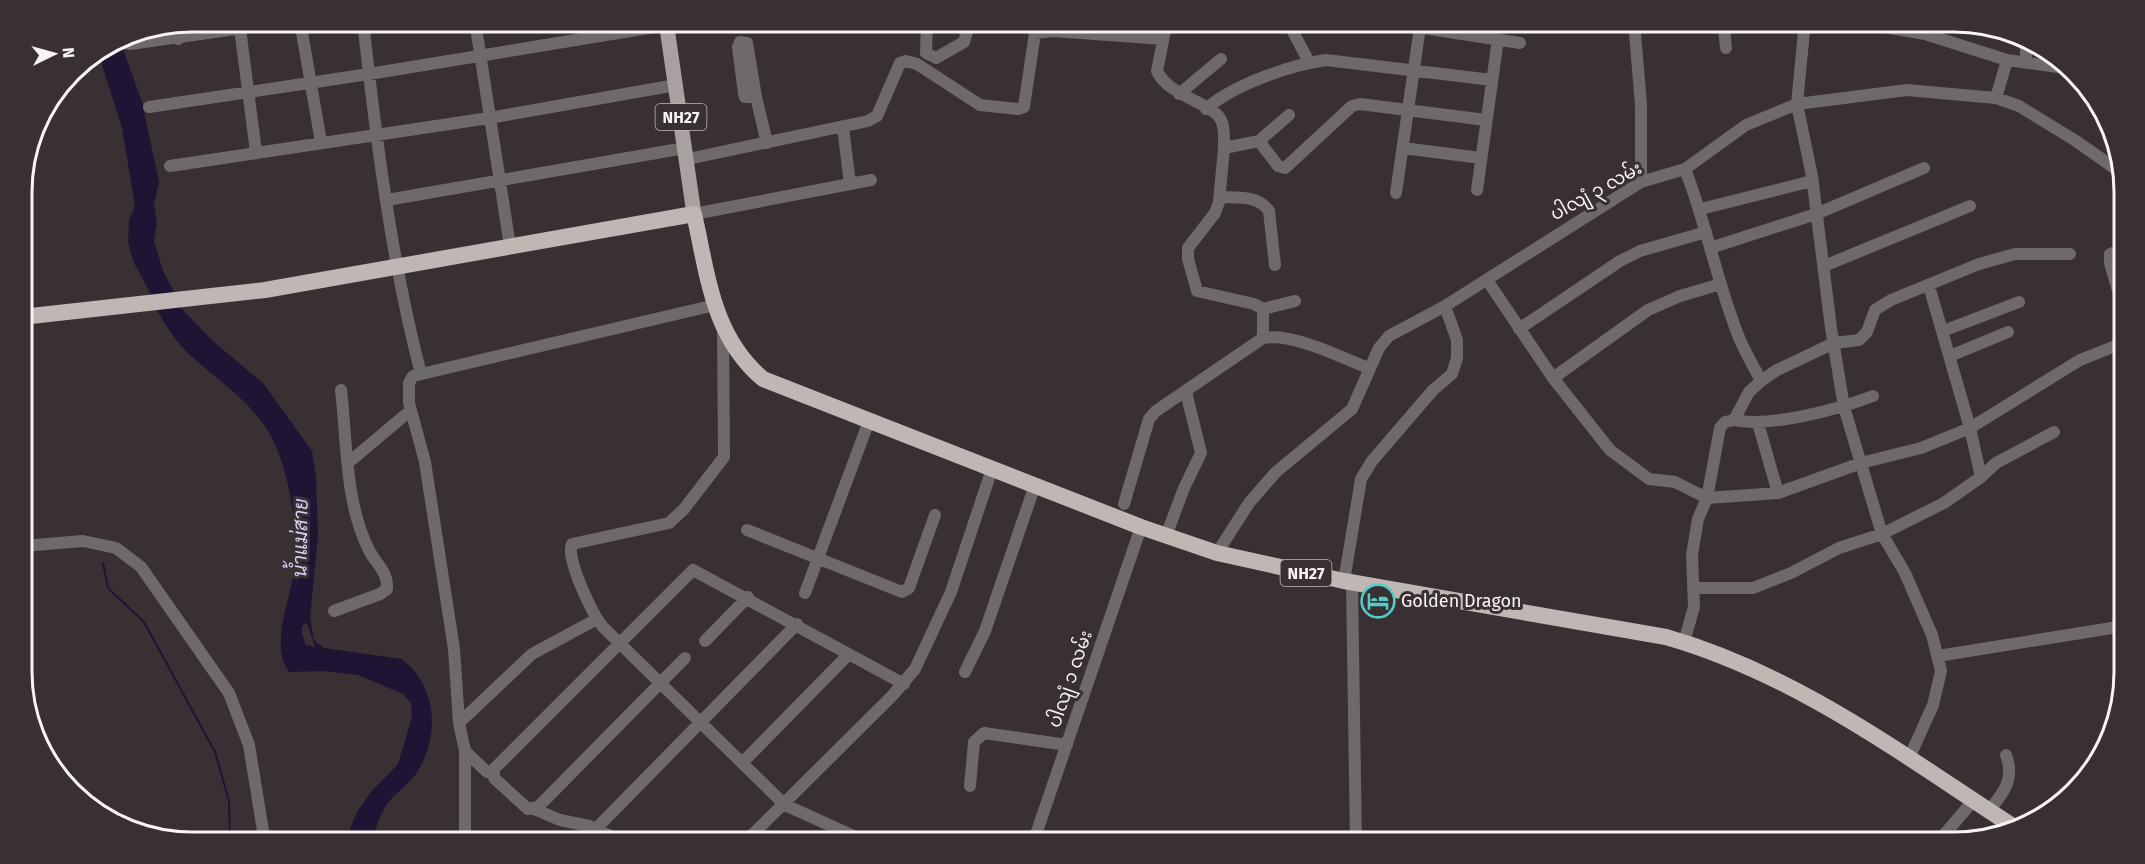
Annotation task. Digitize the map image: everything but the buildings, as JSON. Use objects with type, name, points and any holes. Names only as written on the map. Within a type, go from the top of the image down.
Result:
[{"type":"highway","points":[[32,316],[265,290],[694,214]]},
{"type":"highway","name":"NH27","points":[[694,214],[723,330],[734,350],[763,380],[1140,527],[1217,553],[1348,582],[1684,642],[1751,666],[1807,694],[1910,756],[2007,823]]},
{"type":"main road","name":"NH27","points":[[668,32],[694,214]]},
{"type":"street","points":[[130,44],[178,39],[211,32]]},
{"type":"street","points":[[241,32],[256,152]]},
{"type":"street","points":[[302,32],[321,142]]},
{"type":"street","points":[[364,32],[376,134],[397,266],[421,374]]},
{"type":"street","points":[[477,32],[510,246]]},
{"type":"street","points":[[149,107],[369,74],[616,32]]},
{"type":"street","points":[[926,32],[925,49],[930,57]]},
{"type":"street","points":[[387,200],[499,180],[767,143],[868,121],[877,116],[900,63],[930,57],[936,58],[964,42],[966,32]]},
{"type":"street","points":[[906,62],[917,64],[980,105],[1018,109],[1024,107],[1035,33],[1038,32]]},
{"type":"street","points":[[1091,32],[1163,39]]},
{"type":"street","points":[[1165,32],[1157,71],[1160,78],[1179,94],[1221,120],[1224,148],[1220,196],[1215,213],[1188,248],[1188,259],[1197,291],[1254,304],[1263,309],[1295,301]]},
{"type":"street","points":[[1293,32],[1309,62]]},
{"type":"street","points":[[1396,193],[1418,32]]},
{"type":"street","points":[[1452,32],[1520,43]]},
{"type":"street","points":[[1635,32],[1641,105],[1641,182]]},
{"type":"street","points":[[1724,32],[1726,48]]},
{"type":"street","points":[[1804,32],[1797,104],[1812,181],[1844,407],[1882,534],[1905,573],[1932,635],[1941,671],[1932,705],[1910,756]]},
{"type":"street","points":[[1914,32],[2007,60],[2053,66]]},
{"type":"street","points":[[177,33],[178,39]]},
{"type":"street","points":[[1477,190],[1498,39]]},
{"type":"street","points":[[2026,49],[2026,63]]},
{"type":"street","points":[[1179,94],[1221,59]]},
{"type":"street","points":[[1996,98],[2007,60]]},
{"type":"street","points":[[1206,109],[1222,94],[1309,62],[1347,61],[1492,80]]},
{"type":"street","points":[[170,165],[489,118],[676,85]]},
{"type":"street","name":"ပါလျံ ၃ လမ်း","points":[[1217,553],[1249,503],[1276,472],[1352,409],[1379,348],[1389,336],[1445,306],[1541,243],[1641,182],[1685,169],[1746,125],[1797,104],[1907,90],[1996,98],[2028,112],[2076,141],[2111,166]]},
{"type":"street","points":[[756,97],[767,143]]},
{"type":"street","points":[[1259,141],[1278,166],[1285,168],[1352,106],[1360,104],[1486,120]]},
{"type":"street","points":[[1224,148],[1259,141],[1289,115]]},
{"type":"street","points":[[843,127],[850,184]]},
{"type":"street","points":[[1403,148],[1481,158]]},
{"type":"street","points":[[1710,248],[1816,214],[1924,168]]},
{"type":"street","points":[[1685,169],[1701,209],[1710,248],[1741,341],[1761,381]]},
{"type":"street","points":[[694,214],[872,180]]},
{"type":"street","points":[[1701,209],[1812,181]]},
{"type":"street","points":[[1220,196],[1256,199],[1264,204],[1269,211],[1275,265]]},
{"type":"street","points":[[1824,266],[1970,206]]},
{"type":"street","points":[[1519,329],[1620,261],[1640,251],[1706,232]]},
{"type":"street","points":[[2114,252],[2110,254],[2114,271]]},
{"type":"street","points":[[1734,420],[1749,392],[1761,381],[1791,363],[1834,343],[1859,340],[1867,333],[1875,310],[1891,300],[1979,264],[2015,254],[2070,254]]},
{"type":"street","points":[[1487,280],[1553,378],[1610,450],[1648,479],[1675,482],[1707,498],[1778,493],[1861,464],[1921,448],[1970,428],[2080,360],[2114,347]]},
{"type":"street","points":[[1553,378],[1648,310],[1680,296],[1721,284]]},
{"type":"street","points":[[1929,286],[1982,477]]},
{"type":"street","points":[[1942,331],[2019,302]]},
{"type":"street","points":[[465,832],[465,751],[459,723],[454,649],[425,462],[411,410],[409,383],[413,376],[715,305]]},
{"type":"street","points":[[1356,832],[1348,582],[1361,479],[1372,461],[1433,390],[1452,374],[1457,357],[1456,340],[1445,306]]},
{"type":"street","points":[[1263,309],[1263,338]]},
{"type":"street","points":[[723,330],[724,457],[684,509],[669,523],[572,544],[570,548],[597,619],[619,644],[702,722],[784,805],[844,832]]},
{"type":"street","points":[[1950,356],[2007,332]]},
{"type":"street","points":[[1124,504],[1149,419],[1263,338],[1292,340],[1369,368]]},
{"type":"street","points":[[334,611],[380,594],[387,588],[385,573],[368,550],[356,513],[348,463],[342,390]]},
{"type":"street","points":[[1166,536],[1184,488],[1201,453],[1185,392]]},
{"type":"street","points":[[1684,642],[1694,607],[1692,555],[1698,519],[1707,498],[1720,428],[1725,422],[1734,420],[1758,423],[1844,407],[1873,396]]},
{"type":"street","points":[[348,463],[411,410]]},
{"type":"street","points":[[805,593],[869,421]]},
{"type":"street","points":[[1758,423],[1778,493]]},
{"type":"street","points":[[1694,588],[1753,588],[1791,573],[1839,548],[1882,534],[1944,503],[1982,477],[1996,463],[2054,432]]},
{"type":"street","points":[[756,832],[904,684],[926,648],[951,592],[992,469]]},
{"type":"street","points":[[965,672],[986,631],[1035,485]]},
{"type":"street","points":[[747,530],[902,592],[909,588],[935,514]]},
{"type":"street","name":"ပါလျံ ၁ လမ်း","points":[[1037,832],[1140,527]]},
{"type":"street","points":[[32,545],[83,541],[116,548],[141,567],[229,693],[249,745],[263,832]]},
{"type":"street","points":[[492,773],[693,570],[748,597],[904,684]]},
{"type":"street","points":[[705,641],[748,597]]},
{"type":"street","points":[[459,723],[532,654],[597,619]]},
{"type":"street","points":[[592,832],[797,624]]},
{"type":"street","points":[[1938,656],[2114,628]]},
{"type":"street","points":[[742,763],[849,654]]},
{"type":"street","points":[[534,809],[685,658]]},
{"type":"street","points":[[970,786],[974,742],[984,733],[1066,746]]},
{"type":"street","points":[[465,751],[487,772],[492,773],[528,809],[601,832]]},
{"type":"street","points":[[1989,811],[2006,789],[2010,777],[2006,755]]},
{"type":"street","points":[[1946,832],[1973,801]]},
{"type":"water","points":[[123,48],[142,102],[159,182],[154,204],[157,223],[154,241],[163,271],[174,292],[151,295],[133,261],[128,242],[129,221],[135,206],[122,128],[100,60]]},
{"type":"water","name":"น้ำแม่สาย","points":[[180,307],[214,342],[263,383],[312,451],[316,477],[318,535],[310,618],[314,640],[324,648],[402,659],[414,670],[428,697],[432,726],[425,756],[415,776],[384,809],[375,832],[349,832],[357,812],[371,792],[398,764],[412,717],[411,703],[403,694],[358,675],[323,671],[289,672],[283,661],[281,635],[294,569],[295,528],[281,460],[274,442],[255,413],[184,349],[157,310]],"holes":[[[307,623],[315,647],[306,645],[302,626]]]},
{"type":"waterway","points":[[103,563],[108,588],[144,622],[215,752],[229,801],[230,832]]},
{"type":"place","name":"Golden Dragon","points":[[1378,601]]}]
